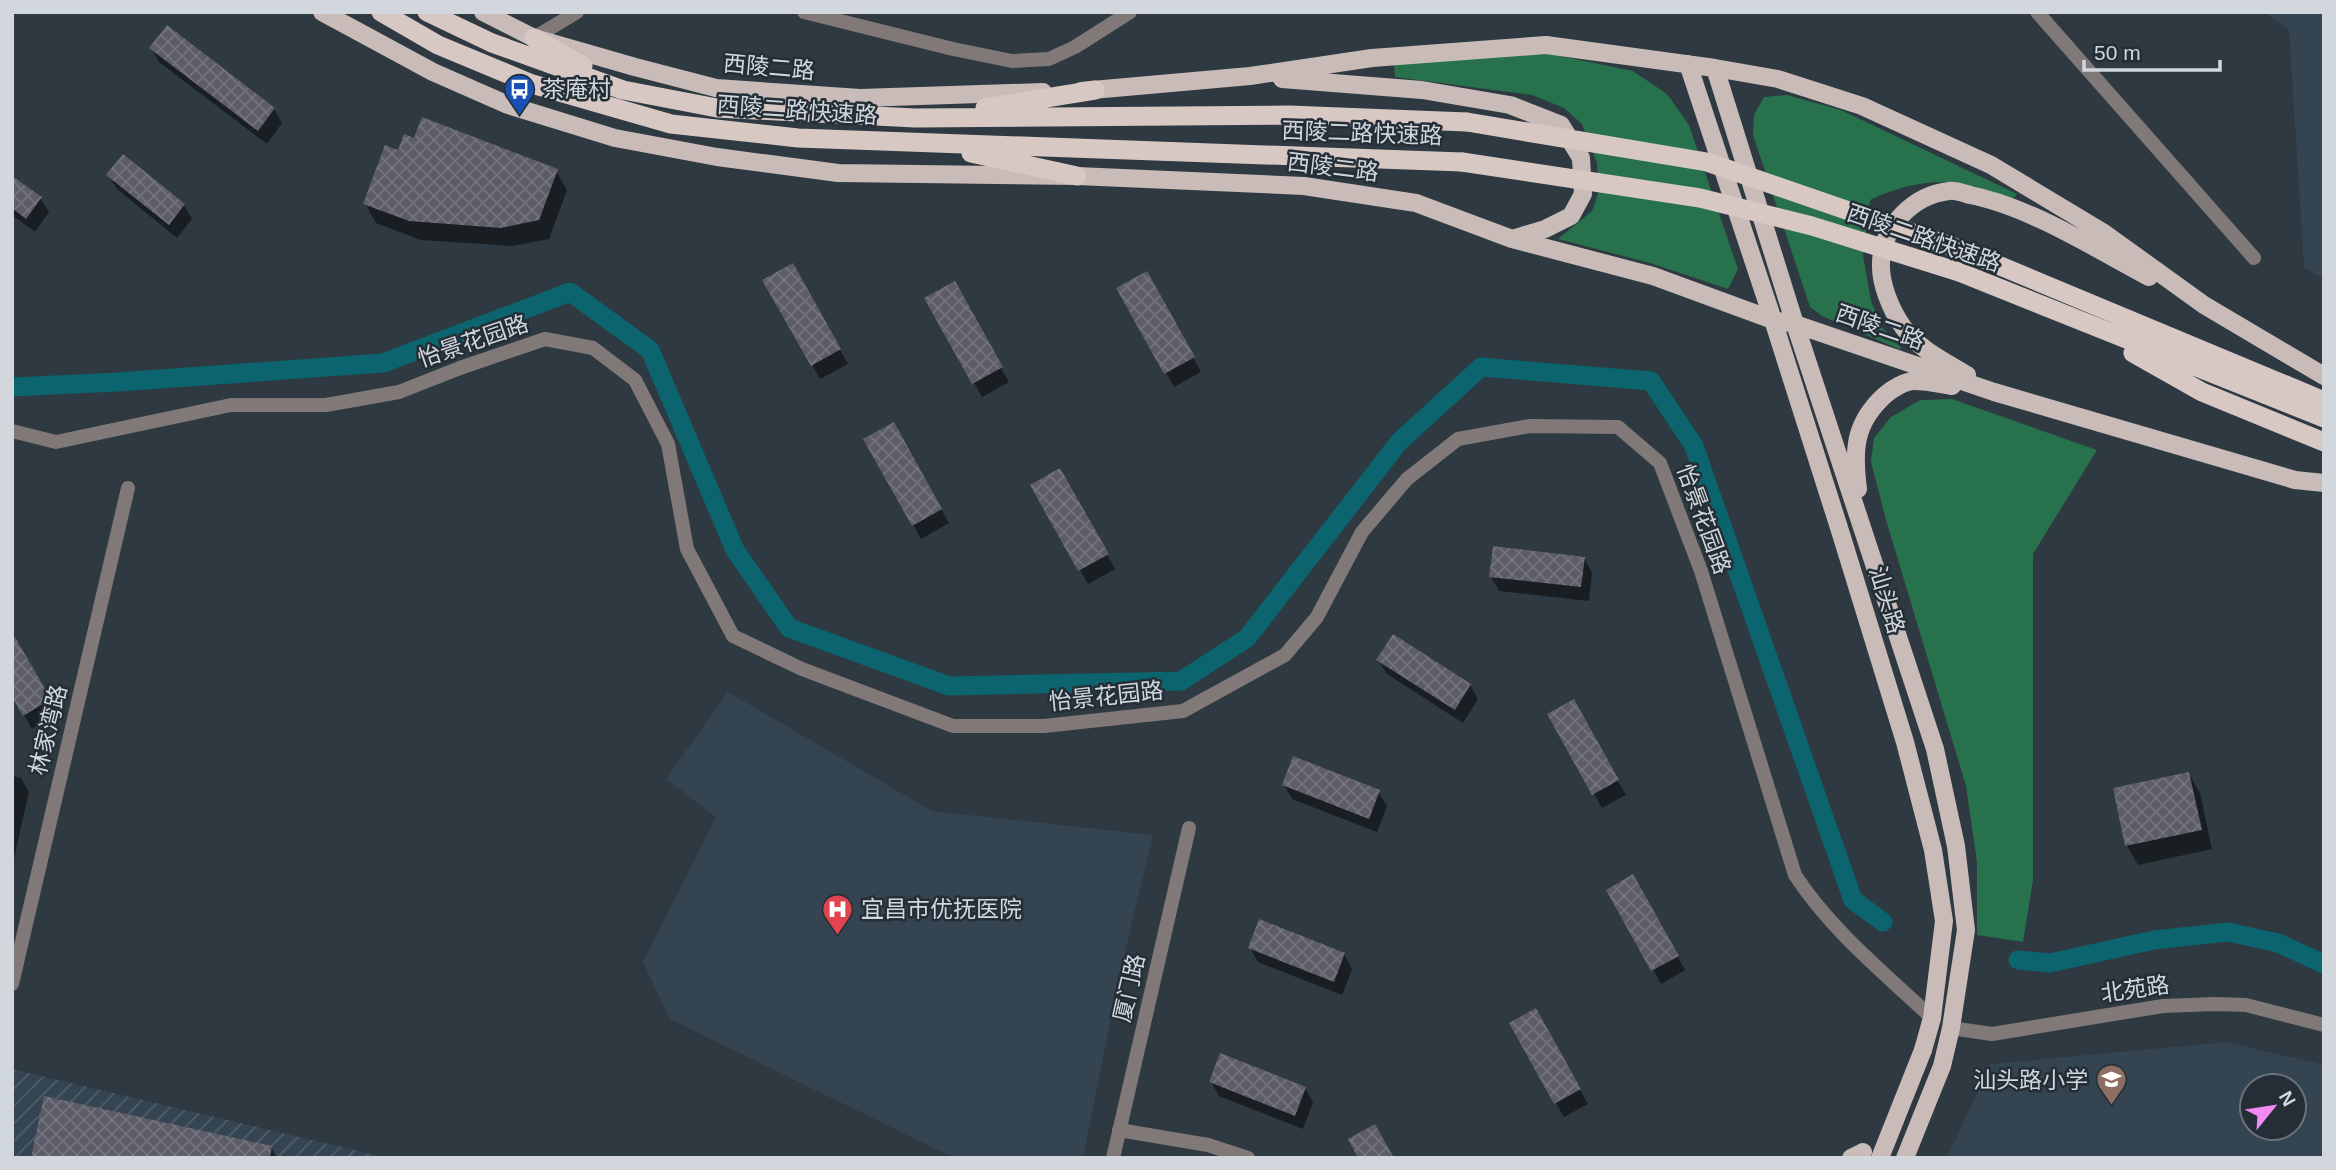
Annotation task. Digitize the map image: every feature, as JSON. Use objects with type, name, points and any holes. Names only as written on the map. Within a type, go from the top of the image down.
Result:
[{"type":"highway","name":"西陵二路快速路","points":[[381,12],[438,45],[532,84],[671,124],[798,138],[1462,162],[1700,198],[1812,226],[1959,272],[2324,418]]},
{"type":"highway","name":"西陵二路快速路","points":[[427,12],[492,43],[623,90],[717,108],[915,118],[1289,115],[1467,122],[1707,162],[1962,250],[2324,401]]},
{"type":"highway","points":[[534,38],[623,90]]},
{"type":"highway","points":[[915,118],[1095,90]]},
{"type":"highway","points":[[919,142],[1077,176]]},
{"type":"highway","points":[[2065,315],[2202,392],[2324,442]]},
{"type":"main road","name":"西陵二路","points":[[323,12],[433,72],[508,105],[615,138],[717,157],[838,173],[1077,176],[1304,186],[1416,203],[1512,239],[1653,276],[1773,320],[1795,324],[1994,391],[2295,480],[2324,483]]},
{"type":"main road","name":"西陵二路","points":[[483,12],[534,38],[635,68],[716,88],[860,98],[1095,90],[1250,76],[1372,58],[1546,45],[1778,79],[1862,106],[1991,165],[2104,233],[2204,305],[2324,376]]},
{"type":"main road","name":"汕头路","points":[[1688,64],[1773,320],[1905,742],[1933,850],[1944,921],[1932,1017],[1923,1050],[1880,1158]]},
{"type":"main road","name":"汕头路","points":[[1715,68],[1795,324],[1935,749],[1956,846],[1966,930],[1951,1028],[1942,1066],[1905,1158]]},
{"type":"main road","points":[[1250,76],[1422,90],[1510,105],[1562,125],[1581,158],[1583,194],[1571,216],[1545,229],[1512,239]]},
{"type":"main road","points":[[1994,391],[1918,342],[1904,329],[1885,291],[1881,262],[1889,231],[1907,209],[1926,199],[1950,191],[1995,201],[2025,213],[2204,305]]},
{"type":"main road","points":[[1863,527],[1854,458],[1860,427],[1872,406],[1890,391],[1912,381],[1994,391]]},
{"type":"street","points":[[534,38],[577,12]]},
{"type":"street","points":[[804,12],[1012,61],[1049,59],[1075,47],[1130,12]]},
{"type":"street","points":[[2037,12],[2254,258]]},
{"type":"street","name":"怡景花园路","points":[[12,431],[56,442],[231,405],[326,405],[399,392],[545,339],[593,348],[635,380],[668,444],[687,549],[733,636],[802,669],[953,726],[1044,726],[1183,711],[1285,655],[1317,617],[1362,532],[1407,479],[1458,439],[1530,426],[1618,427],[1660,463],[1701,571],[1795,875],[1812,901],[1841,933],[1932,1017]]},
{"type":"street","name":"林家湾路","points":[[12,984],[128,488]]},
{"type":"street","name":"厦门路","points":[[1113,1158],[1189,828]]},
{"type":"street","name":"北苑路","points":[[1951,1028],[1993,1034],[2163,1006],[2215,1004],[2246,1005],[2324,1025]]},
{"type":"street","points":[[1119,1130],[1208,1144],[1248,1158]]},
{"type":"shaded area","points":[[2264,12],[2324,12],[2324,279],[2304,268],[2289,30]]},
{"type":"shaded area","name":"宜昌市优抚医院","points":[[728,692],[932,811],[1153,835],[1121,968],[1083,1158],[954,1158],[670,1019],[643,962],[716,817],[666,779]]},
{"type":"shaded area","name":"汕头路小学","points":[[2227,1042],[2324,1065],[2324,1158],[1947,1158],[1990,1064]]},
{"type":"shaded area","points":[[12,1069],[388,1158],[12,1158]]},
{"type":"green space","points":[[1545,53],[1633,71],[1667,94],[1689,125],[1738,269],[1728,289],[1650,263],[1558,239],[1592,211],[1598,194],[1597,163],[1582,124],[1564,108],[1532,95],[1395,77],[1394,64]]},
{"type":"green space","points":[[1787,95],[1841,110],[2017,194],[2012,200],[1964,184],[1939,182],[1908,186],[1870,200],[1863,255],[1871,301],[1882,328],[1899,342],[1901,350],[1822,316],[1810,307],[1753,135],[1754,115],[1764,97]]},
{"type":"green space","points":[[1952,399],[2097,450],[2033,554],[2033,880],[2023,942],[1977,935],[1977,862],[1966,786],[1871,462],[1874,438],[1891,417],[1920,400]]},
{"type":"building","points":[[167,25],[275,108],[258,131],[149,48]]},
{"type":"building","points":[[422,117],[558,169],[539,220],[501,228],[409,221],[363,204],[385,145],[398,150],[404,134],[414,138]]},
{"type":"building","points":[[123,154],[185,204],[169,225],[106,175]]},
{"type":"building","points":[[12,176],[42,197],[26,219],[12,208]]},
{"type":"building","points":[[793,263],[841,349],[811,366],[762,280]]},
{"type":"building","points":[[1147,271],[1195,357],[1164,374],[1116,288]]},
{"type":"building","points":[[955,281],[1003,367],[972,384],[924,298]]},
{"type":"building","points":[[894,422],[942,509],[912,526],[863,439]]},
{"type":"building","points":[[1060,468],[1109,554],[1078,571],[1030,485]]},
{"type":"building","points":[[1493,546],[1585,557],[1581,587],[1489,577]]},
{"type":"building","points":[[12,632],[51,699],[23,716],[12,697]]},
{"type":"building","points":[[1393,634],[1471,684],[1455,710],[1376,660]]},
{"type":"building","points":[[1574,699],[1619,780],[1592,795],[1547,714]]},
{"type":"building","points":[[1293,756],[1380,790],[1369,819],[1282,785]]},
{"type":"building","points":[[2189,772],[2202,830],[2125,846],[2113,788]]},
{"type":"building","points":[[1633,874],[1679,956],[1651,971],[1606,890]]},
{"type":"building","points":[[1259,919],[1345,953],[1334,982],[1248,948]]},
{"type":"building","points":[[1536,1008],[1581,1089],[1554,1104],[1509,1023]]},
{"type":"building","points":[[1220,1053],[1306,1087],[1295,1116],[1209,1082]]},
{"type":"building","points":[[44,1096],[272,1146],[270,1158],[31,1158]]},
{"type":"building","points":[[1375,1124],[1394,1158],[1358,1158],[1348,1139]]},
{"type":"waterway","points":[[12,387],[383,363],[570,292],[650,350],[735,550],[789,628],[949,686],[1181,681],[1247,638],[1399,442],[1481,367],[1651,381],[1694,446],[1853,900],[1883,922]]},
{"type":"waterway","points":[[2018,960],[2050,963],[2154,940],[2228,932],[2278,943],[2324,964]]},
{"type":"place","name":"茶庵村","points":[[519,116]]},
{"type":"place","name":"宜昌市优抚医院","points":[[838,936]]},
{"type":"place","name":"汕头路小学","points":[[2111,1107]]}]
